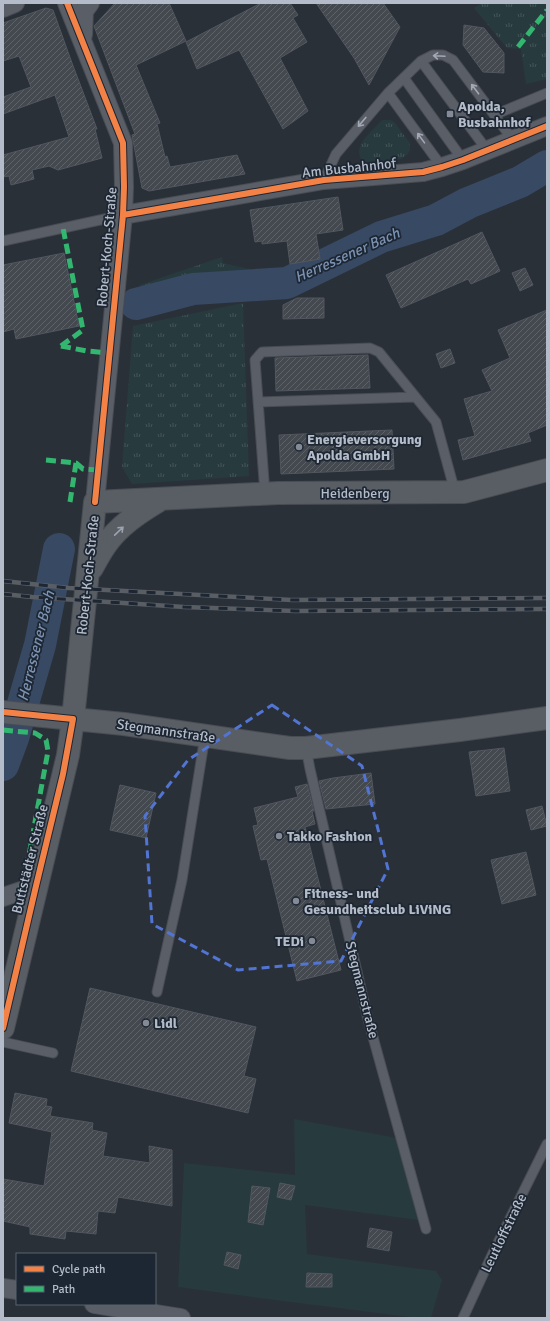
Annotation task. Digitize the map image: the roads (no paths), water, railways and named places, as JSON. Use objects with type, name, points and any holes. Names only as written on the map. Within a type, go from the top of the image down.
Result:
[{"type":"main road","name":"Heidenberg","points":[[95,502],[265,494],[464,492],[547,470]]},
{"type":"main road","name":"Heidenberg","points":[[88,574],[105,546],[119,530],[140,513],[160,500]]},
{"type":"main road","name":"Robert-Koch-Straße","points":[[73,719],[95,502]]},
{"type":"main road","name":"Stegmannstraße","points":[[3,712],[124,724],[277,747],[306,748],[547,718]]},
{"type":"main road","name":"Buttstädter Straße","points":[[3,1028],[65,768],[73,719]]},
{"type":"street","points":[[3,8],[15,3]]},
{"type":"street","name":"Robert-Koch-Straße","points":[[67,3],[123,143],[124,187],[122,215],[95,502]]},
{"type":"street","points":[[82,40],[84,11],[90,3]]},
{"type":"street","name":"Am Busbahnhof","points":[[122,215],[324,180],[406,174],[442,167],[547,126]]},
{"type":"street","points":[[3,897],[36,886]]},
{"type":"street","points":[[3,1288],[16,1290]]},
{"type":"street","points":[[100,1305],[181,1318]]},
{"type":"lane","points":[[324,180],[336,154],[388,93],[421,61],[433,55],[443,55],[453,60],[513,140]]},
{"type":"lane","points":[[421,61],[487,150]]},
{"type":"lane","points":[[404,78],[463,160]]},
{"type":"lane","points":[[388,93],[442,167]]},
{"type":"lane","points":[[494,115],[547,94]]},
{"type":"lane","name":"Robert-Koch-Straße","points":[[3,241],[122,215]]},
{"type":"lane","points":[[265,494],[255,360],[262,352],[370,348],[379,352],[436,422],[455,492]]},
{"type":"lane","points":[[258,402],[415,397]]},
{"type":"lane","points":[[157,992],[182,880],[205,736]]},
{"type":"lane","name":"Stegmannstraße","points":[[306,748],[311,777],[368,1019],[426,1229]]},
{"type":"lane","points":[[3,1042],[53,1053]]},
{"type":"lane","name":"Leutloffstraße","points":[[463,1318],[492,1254],[546,1147]]},
{"type":"waterway","name":"Herressener Bach","points":[[136,304],[193,289],[287,283],[381,237],[436,220],[468,203],[520,182],[547,166]]},
{"type":"waterway","name":"Herressener Bach","points":[[3,765],[13,738],[40,645],[59,549]]},
{"type":"railway","points":[[3,581],[69,588],[292,600],[547,598]]},
{"type":"railway","points":[[3,594],[184,607],[295,611],[547,609]]},
{"type":"place","name":"Apolda, Busbahnhof","points":[[450,114]]},
{"type":"place","name":"Energieversorgung Apolda GmbH","points":[[299,447]]},
{"type":"place","name":"Takko Fashion","points":[[279,836]]},
{"type":"place","name":"Fitness- und Gesundheitsclub LiViNG","points":[[296,901]]},
{"type":"place","name":"TEDi","points":[[312,941]]},
{"type":"place","name":"Lidl","points":[[146,1023]]}]
